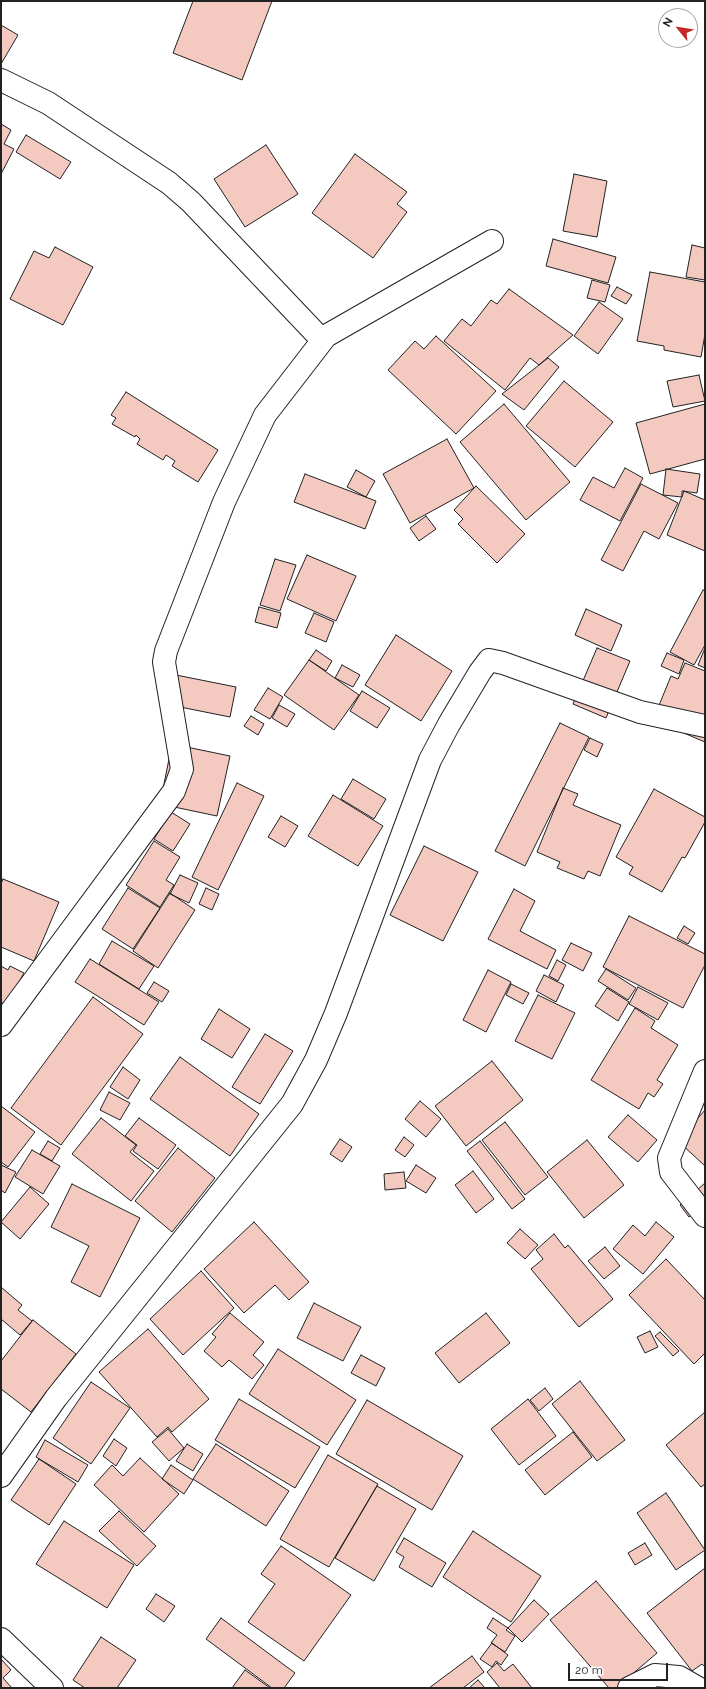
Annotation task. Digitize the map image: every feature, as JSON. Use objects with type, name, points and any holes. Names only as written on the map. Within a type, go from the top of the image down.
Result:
[{"type":"street","points":[[1,80],[48,103],[169,183],[191,202],[322,340]]},
{"type":"street","points":[[1,1026],[174,791],[182,769],[164,662],[166,651],[224,502],[265,415],[326,336],[492,241]]},
{"type":"street","points":[[1,1476],[56,1398],[292,1104],[316,1060],[336,1014],[430,760],[452,717],[489,660],[503,663],[640,712],[705,726]]},
{"type":"street","points":[[705,1071],[669,1158],[672,1172],[705,1216]]},
{"type":"street","points":[[1,1639],[52,1688]]},
{"type":"street","points":[[629,1688],[655,1675],[678,1677],[698,1688]]},
{"type":"building","points":[[193,1],[272,1],[242,80],[173,53]]},
{"type":"building","points":[[1,25],[18,35],[1,64]]},
{"type":"building","points":[[1,124],[11,130],[4,144],[14,149],[1,174]]},
{"type":"building","points":[[26,135],[71,162],[60,179],[16,152]]},
{"type":"building","points":[[266,145],[298,194],[245,227],[214,179]]},
{"type":"building","points":[[355,154],[407,192],[397,204],[407,212],[373,258],[312,213]]},
{"type":"building","points":[[574,174],[607,181],[597,237],[563,231]]},
{"type":"building","points":[[553,239],[616,257],[608,283],[546,266]]},
{"type":"building","points":[[692,245],[705,248],[705,280],[686,277]]},
{"type":"building","points":[[55,247],[93,267],[63,325],[10,299],[34,251],[49,258]]},
{"type":"building","points":[[650,272],[705,282],[705,334],[701,357],[664,350],[664,346],[637,341]]},
{"type":"building","points":[[592,280],[610,285],[605,302],[587,298]]},
{"type":"building","points":[[617,287],[632,295],[626,304],[611,296]]},
{"type":"building","points":[[509,289],[573,335],[539,365],[530,358],[505,390],[444,341],[462,319],[471,326],[491,300],[497,304]]},
{"type":"building","points":[[599,302],[623,319],[598,354],[574,336]]},
{"type":"building","points":[[436,336],[496,391],[456,434],[388,370],[415,341],[424,349]]},
{"type":"building","points":[[548,358],[559,367],[524,410],[502,394]]},
{"type":"building","points":[[699,375],[705,401],[673,407],[667,381]]},
{"type":"building","points":[[564,381],[613,422],[575,467],[526,426]]},
{"type":"building","points":[[126,392],[218,450],[198,482],[172,466],[175,461],[166,455],[163,460],[137,444],[140,439],[136,435],[135,437],[112,424],[116,418],[111,415]]},
{"type":"building","points":[[504,404],[570,482],[526,520],[460,442]]},
{"type":"building","points":[[705,404],[705,459],[650,474],[636,423]]},
{"type":"building","points":[[447,439],[474,488],[410,523],[383,474]]},
{"type":"building","points":[[625,468],[643,478],[620,521],[580,500],[593,477],[614,488]]},
{"type":"building","points":[[666,469],[700,474],[697,493],[682,491],[682,497],[663,495]]},
{"type":"building","points":[[356,470],[375,481],[366,497],[347,487]]},
{"type":"building","points":[[305,474],[376,501],[365,529],[294,502]]},
{"type":"building","points":[[641,484],[678,503],[659,539],[644,531],[623,571],[601,560]]},
{"type":"building","points":[[476,486],[525,534],[497,563],[458,524],[463,519],[454,510]]},
{"type":"building","points":[[684,491],[705,500],[705,551],[667,535]]},
{"type":"building","points":[[426,516],[436,529],[419,541],[410,528]]},
{"type":"building","points":[[307,555],[356,576],[336,621],[287,599]]},
{"type":"building","points":[[275,559],[296,565],[280,611],[260,605]]},
{"type":"building","points":[[703,590],[705,591],[705,645],[694,665],[670,652]]},
{"type":"building","points":[[259,607],[281,613],[277,628],[255,622]]},
{"type":"building","points":[[586,609],[622,625],[611,651],[575,635]]},
{"type":"building","points":[[314,613],[334,622],[326,642],[305,633]]},
{"type":"building","points":[[396,635],[452,671],[421,721],[365,685]]},
{"type":"building","points":[[597,648],[630,661],[606,718],[573,704]]},
{"type":"building","points":[[705,648],[705,668],[698,665]]},
{"type":"building","points":[[316,650],[332,661],[326,671],[309,660]]},
{"type":"building","points":[[667,653],[684,660],[679,674],[661,666]]},
{"type":"building","points":[[309,660],[359,695],[334,730],[284,695]]},
{"type":"building","points":[[685,663],[705,671],[705,742],[653,720],[671,676],[678,679]]},
{"type":"building","points":[[342,665],[360,675],[353,687],[335,678]]},
{"type":"building","points":[[166,673],[236,687],[230,717],[160,703]]},
{"type":"building","points":[[268,688],[283,697],[270,719],[254,710]]},
{"type":"building","points":[[362,691],[390,708],[377,728],[350,711]]},
{"type":"building","points":[[279,705],[295,714],[287,727],[272,718]]},
{"type":"building","points":[[251,716],[264,724],[258,735],[244,726]]},
{"type":"building","points":[[560,723],[589,737],[525,866],[495,851]]},
{"type":"building","points":[[590,738],[603,744],[597,757],[584,750]]},
{"type":"building","points":[[172,744],[230,756],[217,816],[160,804]]},
{"type":"building","points":[[353,779],[386,799],[374,819],[341,799]]},
{"type":"building","points":[[237,783],[264,796],[218,890],[192,877]]},
{"type":"building","points":[[563,788],[578,794],[573,805],[621,825],[600,876],[588,871],[584,879],[557,868],[560,862],[537,852]]},
{"type":"building","points":[[654,789],[705,817],[705,822],[685,858],[682,857],[662,892],[629,874],[633,867],[616,857]]},
{"type":"building","points":[[333,795],[383,826],[358,866],[308,836]]},
{"type":"building","points":[[171,812],[190,824],[173,851],[154,839]]},
{"type":"building","points":[[281,816],[298,826],[285,847],[268,837]]},
{"type":"building","points":[[154,841],[180,857],[166,880],[174,885],[160,907],[126,885]]},
{"type":"building","points":[[424,846],[478,872],[443,941],[390,915]]},
{"type":"building","points":[[180,875],[198,883],[189,903],[170,894]]},
{"type":"building","points":[[3,879],[59,902],[34,961],[1,947],[1,884]]},
{"type":"building","points":[[128,888],[160,908],[133,949],[102,929]]},
{"type":"building","points":[[206,888],[219,894],[212,910],[199,904]]},
{"type":"building","points":[[514,889],[535,901],[520,931],[556,950],[547,969],[488,939]]},
{"type":"building","points":[[170,893],[195,910],[158,968],[133,951]]},
{"type":"building","points":[[629,916],[705,954],[705,965],[683,1008],[603,967]]},
{"type":"building","points":[[684,926],[695,933],[688,944],[677,938]]},
{"type":"building","points":[[112,941],[154,966],[139,989],[99,964]]},
{"type":"building","points":[[571,943],[592,953],[583,971],[562,960]]},
{"type":"building","points":[[90,959],[159,1002],[144,1025],[75,982]]},
{"type":"building","points":[[557,960],[566,965],[558,981],[549,976]]},
{"type":"building","points":[[1,966],[8,970],[10,966],[24,973],[6,1005],[1,1002]]},
{"type":"building","points":[[606,969],[636,988],[628,1000],[598,981]]},
{"type":"building","points":[[488,970],[511,982],[486,1032],[463,1020]]},
{"type":"building","points":[[544,975],[564,985],[556,1002],[536,991]]},
{"type":"building","points":[[154,982],[169,991],[162,1002],[147,993]]},
{"type":"building","points":[[511,984],[529,993],[523,1004],[506,995]]},
{"type":"building","points":[[638,987],[668,1003],[658,1020],[629,1004]]},
{"type":"building","points":[[607,988],[629,1002],[618,1021],[595,1006]]},
{"type":"building","points":[[538,995],[575,1013],[552,1059],[515,1041]]},
{"type":"building","points":[[93,997],[143,1034],[61,1145],[11,1108]]},
{"type":"building","points":[[635,1008],[655,1021],[651,1028],[678,1045],[657,1080],[663,1084],[654,1097],[648,1093],[639,1109],[591,1080]]},
{"type":"building","points":[[219,1009],[250,1029],[232,1058],[201,1039]]},
{"type":"building","points":[[265,1034],[293,1051],[260,1104],[232,1087]]},
{"type":"building","points":[[180,1057],[259,1114],[230,1156],[150,1099]]},
{"type":"building","points":[[492,1061],[523,1100],[466,1146],[435,1106]]},
{"type":"building","points":[[123,1067],[140,1080],[128,1099],[110,1087]]},
{"type":"building","points":[[109,1092],[130,1103],[120,1120],[100,1110]]},
{"type":"building","points":[[420,1101],[441,1119],[426,1137],[405,1119]]},
{"type":"building","points":[[1,1106],[35,1132],[8,1167],[1,1162]]},
{"type":"building","points":[[705,1110],[705,1166],[678,1141]]},
{"type":"building","points":[[628,1115],[657,1140],[638,1162],[608,1137]]},
{"type":"building","points":[[101,1118],[136,1145],[130,1152],[154,1171],[131,1201],[72,1154]]},
{"type":"building","points":[[139,1118],[176,1145],[158,1169],[133,1151],[137,1145],[125,1136]]},
{"type":"building","points":[[505,1122],[548,1177],[525,1195],[482,1140]]},
{"type":"building","points":[[404,1137],[414,1145],[405,1157],[395,1150]]},
{"type":"building","points":[[340,1139],[352,1147],[342,1162],[330,1154]]},
{"type":"building","points":[[587,1140],[624,1185],[584,1218],[547,1172]]},
{"type":"building","points":[[48,1141],[60,1148],[52,1161],[40,1154]]},
{"type":"building","points":[[480,1141],[525,1199],[512,1209],[467,1151]]},
{"type":"building","points":[[178,1148],[215,1178],[172,1232],[135,1201]]},
{"type":"building","points":[[32,1150],[60,1166],[43,1194],[15,1177]]},
{"type":"building","points":[[1,1165],[16,1172],[5,1193],[1,1190]]},
{"type":"building","points":[[416,1165],[436,1178],[426,1193],[406,1181]]},
{"type":"building","points":[[473,1171],[494,1199],[476,1213],[455,1185]]},
{"type":"building","points":[[404,1172],[406,1188],[385,1190],[384,1174]]},
{"type":"building","points":[[705,1183],[705,1203],[689,1217],[680,1205]]},
{"type":"building","points":[[72,1184],[140,1218],[100,1297],[71,1282],[89,1246],[51,1227]]},
{"type":"building","points":[[30,1187],[49,1204],[20,1239],[1,1222]]},
{"type":"building","points":[[254,1222],[309,1282],[289,1300],[275,1285],[244,1313],[204,1269]]},
{"type":"building","points":[[656,1222],[674,1237],[643,1274],[613,1249],[633,1225],[645,1236]]},
{"type":"building","points":[[520,1229],[538,1245],[525,1259],[507,1243]]},
{"type":"building","points":[[554,1234],[565,1248],[568,1245],[613,1299],[579,1327],[531,1269],[543,1259],[536,1250]]},
{"type":"building","points":[[605,1247],[620,1266],[604,1279],[588,1261]]},
{"type":"building","points":[[666,1259],[705,1300],[705,1353],[694,1364],[629,1295]]},
{"type":"building","points":[[201,1271],[234,1308],[183,1355],[150,1319]]},
{"type":"building","points":[[1,1287],[22,1305],[18,1310],[32,1321],[20,1335],[1,1319]]},
{"type":"building","points":[[314,1303],[361,1327],[343,1361],[297,1338]]},
{"type":"building","points":[[230,1313],[264,1342],[253,1355],[264,1365],[252,1379],[229,1360],[222,1367],[204,1351],[216,1337],[212,1334]]},
{"type":"building","points":[[486,1313],[510,1343],[459,1383],[435,1353]]},
{"type":"building","points":[[33,1320],[76,1354],[31,1412],[1,1389],[1,1361]]},
{"type":"building","points":[[148,1329],[209,1399],[172,1432],[168,1427],[157,1437],[99,1372]]},
{"type":"building","points":[[650,1331],[658,1347],[645,1353],[637,1337]]},
{"type":"building","points":[[660,1332],[679,1351],[673,1356],[655,1336]]},
{"type":"building","points":[[278,1349],[356,1400],[327,1445],[249,1394]]},
{"type":"building","points":[[361,1355],[385,1368],[376,1386],[351,1373]]},
{"type":"building","points":[[580,1381],[625,1440],[597,1461],[552,1404]]},
{"type":"building","points":[[91,1382],[130,1408],[91,1464],[53,1438]]},
{"type":"building","points":[[545,1388],[553,1399],[539,1411],[530,1400]]},
{"type":"building","points":[[239,1399],[320,1447],[295,1488],[215,1440]]},
{"type":"building","points":[[528,1399],[556,1436],[519,1465],[491,1429]]},
{"type":"building","points":[[367,1400],[463,1456],[432,1510],[336,1454]]},
{"type":"building","points":[[705,1412],[705,1484],[701,1487],[666,1445]]},
{"type":"building","points":[[168,1429],[184,1448],[169,1461],[152,1442]]},
{"type":"building","points":[[573,1432],[592,1457],[545,1495],[525,1470]]},
{"type":"building","points":[[114,1439],[127,1448],[116,1466],[103,1456]]},
{"type":"building","points":[[45,1440],[88,1465],[78,1482],[36,1457]]},
{"type":"building","points":[[187,1444],[203,1454],[193,1471],[176,1461]]},
{"type":"building","points":[[216,1444],[289,1491],[266,1526],[193,1479]]},
{"type":"building","points":[[328,1455],[378,1484],[329,1567],[280,1539]]},
{"type":"building","points":[[140,1458],[179,1494],[144,1532],[94,1485],[112,1465],[123,1476]]},
{"type":"building","points":[[39,1459],[76,1484],[49,1525],[11,1500]]},
{"type":"building","points":[[171,1465],[193,1480],[184,1494],[162,1479]]},
{"type":"building","points":[[377,1486],[416,1509],[374,1581],[335,1558]]},
{"type":"building","points":[[666,1493],[705,1550],[676,1570],[637,1513]]},
{"type":"building","points":[[119,1511],[156,1546],[137,1566],[99,1531]]},
{"type":"building","points":[[64,1521],[134,1565],[107,1608],[36,1564]]},
{"type":"building","points":[[473,1531],[541,1576],[511,1622],[443,1577]]},
{"type":"building","points":[[404,1538],[446,1563],[432,1587],[399,1567],[404,1557],[396,1552]]},
{"type":"building","points":[[645,1543],[652,1555],[635,1565],[628,1553]]},
{"type":"building","points":[[281,1546],[351,1595],[304,1661],[248,1622],[275,1584],[261,1574]]},
{"type":"building","points":[[705,1568],[705,1667],[702,1664],[692,1671],[647,1613]]},
{"type":"building","points":[[596,1581],[657,1653],[616,1688],[609,1688],[550,1620]]},
{"type":"building","points":[[156,1594],[175,1606],[164,1622],[146,1609]]},
{"type":"building","points":[[534,1600],[549,1614],[522,1642],[508,1628]]},
{"type":"building","points":[[221,1618],[295,1673],[284,1688],[272,1688],[206,1639]]},
{"type":"building","points":[[493,1618],[508,1628],[506,1630],[515,1636],[505,1652],[491,1643],[497,1635],[487,1628]]},
{"type":"building","points":[[101,1637],[136,1660],[117,1688],[85,1688],[73,1680]]},
{"type":"building","points":[[492,1643],[508,1655],[501,1665],[496,1661],[492,1667],[480,1659]]},
{"type":"building","points":[[472,1656],[484,1672],[463,1688],[429,1688]]},
{"type":"building","points":[[1,1659],[11,1670],[3,1678],[12,1688],[1,1688]]},
{"type":"building","points":[[497,1663],[504,1671],[513,1664],[532,1688],[500,1688],[487,1672]]},
{"type":"building","points":[[245,1670],[270,1688],[232,1688]]},
{"type":"building","points":[[478,1680],[485,1688],[469,1688]]}]
